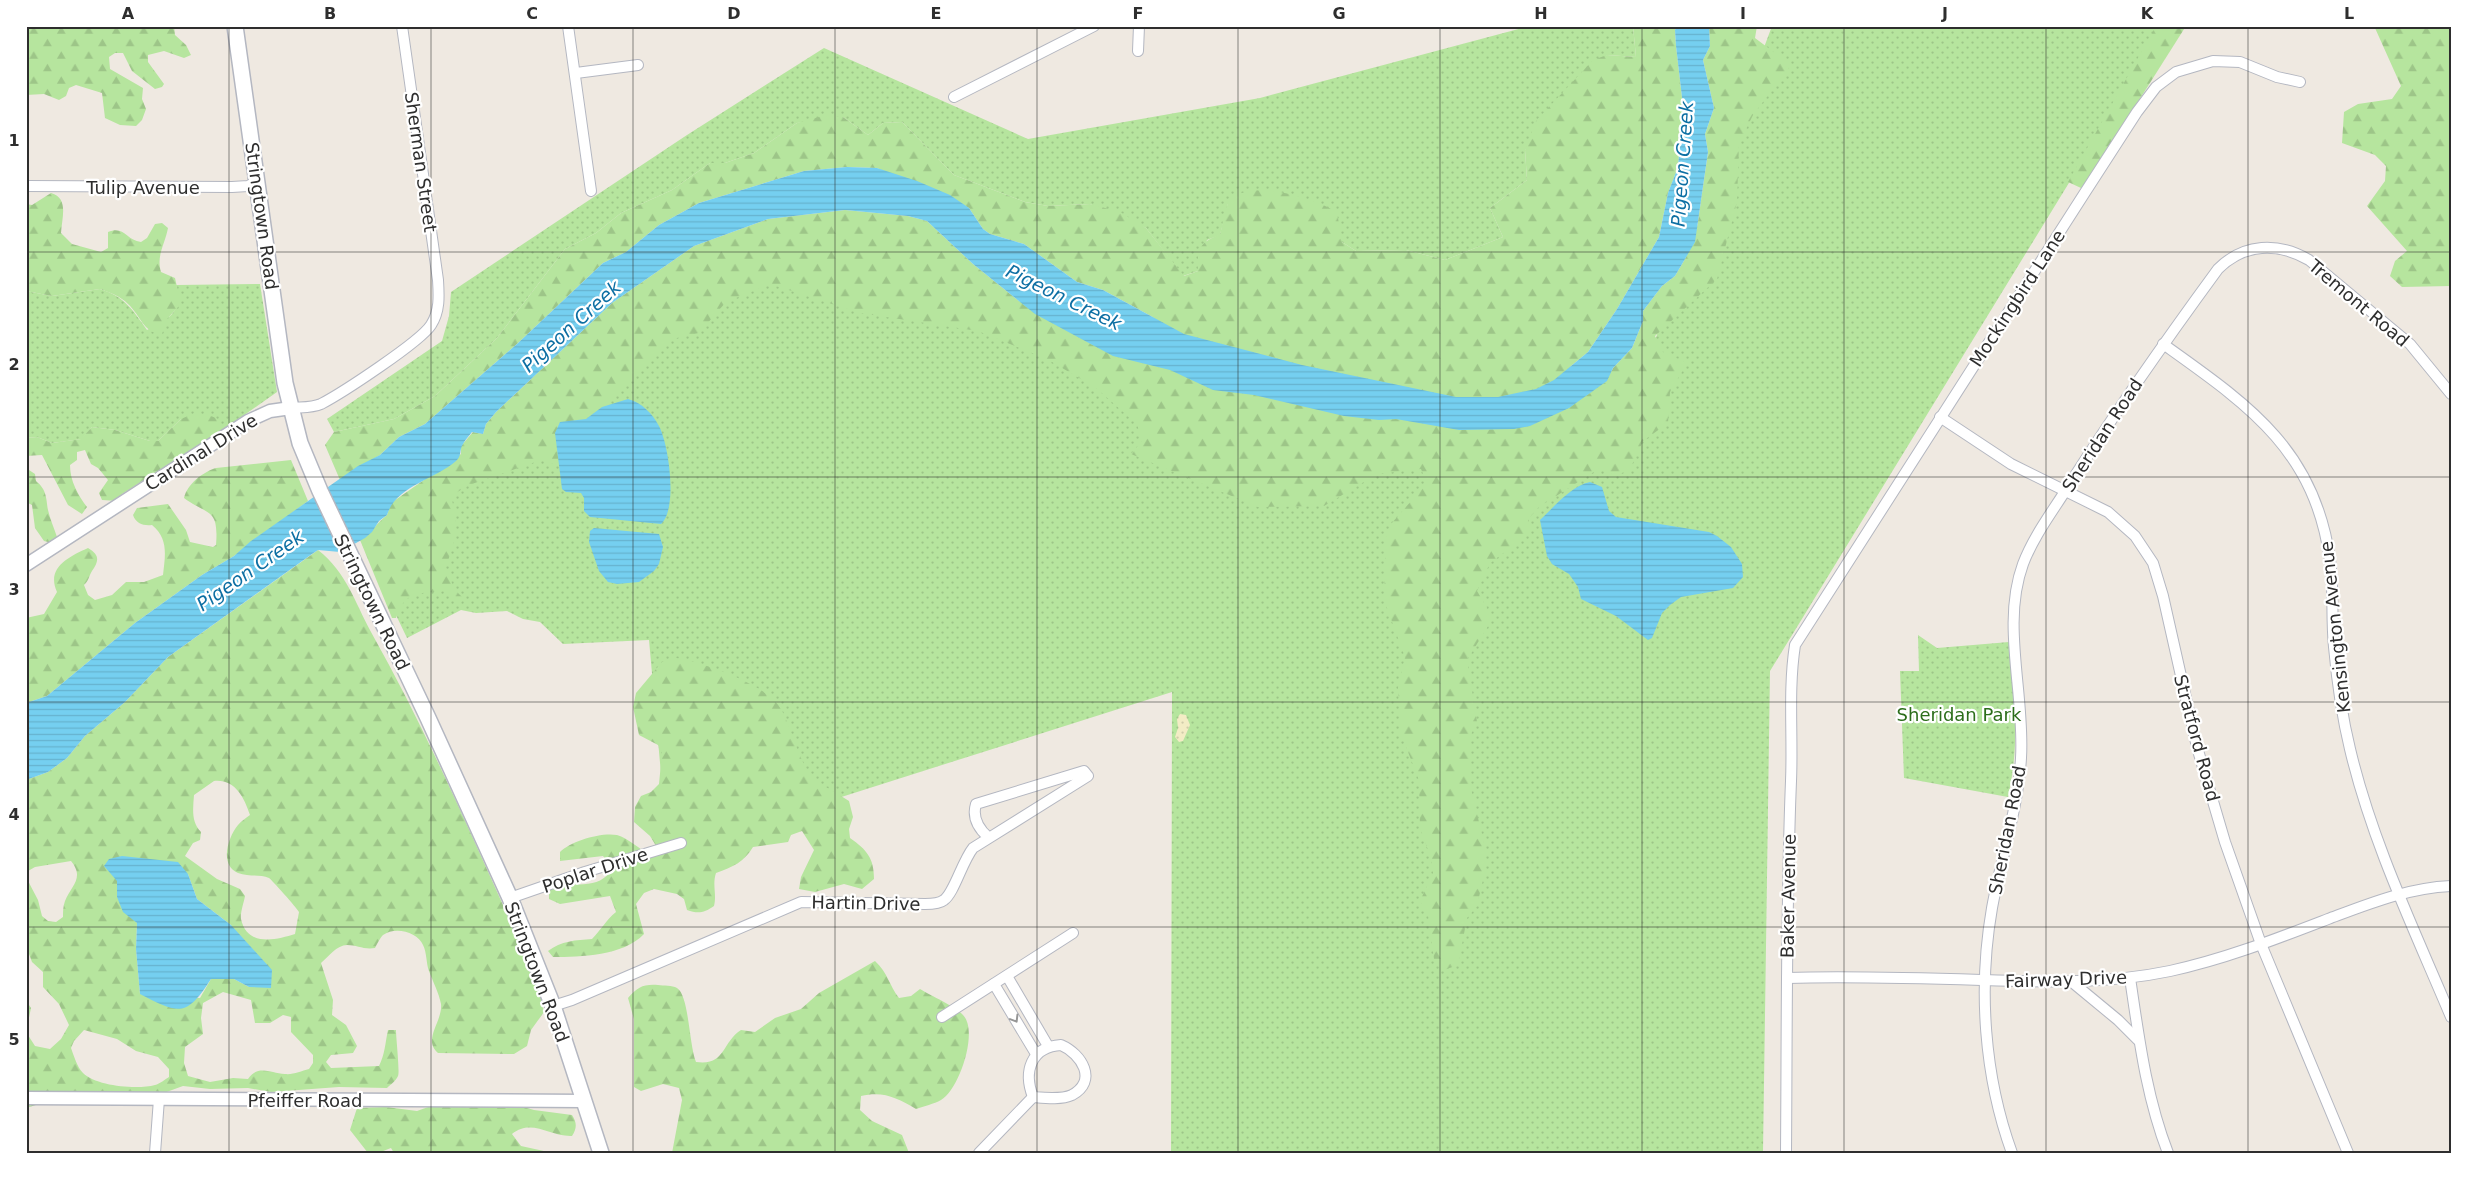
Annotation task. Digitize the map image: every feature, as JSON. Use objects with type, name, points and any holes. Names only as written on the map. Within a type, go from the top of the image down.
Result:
[{"type":"main road","name":"Stringtown Road","points":[[235,26],[258,181],[270,283],[291,408],[300,443],[364,588],[428,718],[510,898],[553,1006],[601,1153]]},
{"type":"street","name":"Sherman Street","points":[[402,26],[439,297]]},
{"type":"street","points":[[568,26],[591,191]]},
{"type":"street","points":[[954,97],[1094,26]]},
{"type":"street","points":[[1138,51],[1139,26]]},
{"type":"street","name":"Mockingbird Lane","points":[[1797,640],[2132,120],[2156,87],[2176,72],[2213,61],[2240,62],[2277,77],[2300,82]]},
{"type":"street","points":[[576,73],[638,65]]},
{"type":"street","name":"Tulip Avenue","points":[[26,186],[232,187],[248,186],[258,181]]},
{"type":"street","name":"Tremont Road","points":[[2247,250],[2258,247],[2275,247],[2297,253],[2309,260],[2410,344],[2451,394]]},
{"type":"street","name":"Sheridan Road","points":[[2012,1153],[1993,1080],[1986,1027],[1984,980],[1992,910],[2014,809],[2021,758],[2020,694],[2014,639],[2015,595],[2024,562],[2031,546],[2104,429],[2218,269],[2235,255],[2247,250]]},
{"type":"street","name":"Cardinal Drive","points":[[26,564],[248,421],[270,411],[320,404],[416,339],[431,325],[438,310],[439,297]]},
{"type":"street","name":"Kensington Avenue","points":[[2164,344],[2230,392],[2271,429],[2297,465],[2313,498],[2326,539],[2330,560],[2334,647],[2350,749],[2376,838],[2451,1017]]},
{"type":"street","name":"Stratford Road","points":[[1940,418],[2011,464],[2108,512],[2135,536],[2154,563],[2164,596],[2198,747],[2226,842],[2261,944],[2348,1153]]},
{"type":"street","name":"Baker Avenue","points":[[1786,1153],[1786,978],[1792,665],[1797,640]]},
{"type":"street","name":"Hartin Drive","points":[[553,1006],[572,1000],[801,902],[917,904],[940,902],[953,889],[965,858],[973,848],[1088,776],[1084,771],[976,804],[974,812],[979,828],[988,837]]},
{"type":"street","name":"Poplar Drive","points":[[510,898],[681,843]]},
{"type":"street","name":"Fairway Drive","points":[[1786,978],[1844,977],[2072,982],[2130,978],[2209,961],[2261,944],[2398,893],[2451,886]]},
{"type":"street","points":[[942,1017],[1008,976],[1073,932]]},
{"type":"street","points":[[1008,976],[1048,1046]]},
{"type":"street","points":[[2130,978],[2138,1040],[2153,1109],[2168,1153]]},
{"type":"street","points":[[2072,982],[2118,1020],[2138,1040]]},
{"type":"street","points":[[994,984],[1036,1054]]},
{"type":"street","points":[[979,1153],[1033,1097],[1065,1097],[1073,1094],[1083,1084],[1085,1073],[1082,1061],[1074,1051],[1061,1045],[1048,1046],[1036,1054],[1031,1064],[1029,1085],[1033,1097]]},
{"type":"street","name":"Pfeiffer Road","points":[[26,1098],[584,1101]]},
{"type":"street","points":[[155,1153],[159,1099]]},
{"type":"green space","points":[[26,26],[174,26],[175,35],[186,45],[191,55],[184,58],[164,51],[148,55],[148,62],[164,84],[162,87],[155,89],[132,71],[123,53],[115,53],[109,57],[110,69],[143,88],[142,99],[146,109],[142,120],[136,126],[120,125],[105,118],[102,93],[76,85],[69,88],[66,96],[59,100],[44,94],[26,95]]},
{"type":"green space","points":[[1530,26],[1633,26],[1636,57],[1607,55],[1525,150],[1527,180],[1490,208],[1503,237],[1445,260],[1406,250],[1356,251],[1342,242],[1228,204],[1220,235],[1207,240],[1198,271],[1183,276],[1146,228],[1090,204],[1048,206],[1025,202],[954,175],[902,122],[883,123],[868,135],[843,117],[797,123],[754,153],[725,163],[710,163],[672,190],[621,213],[596,233],[565,249],[497,338],[435,396],[394,419],[334,432],[327,419],[442,341],[449,316],[451,292],[687,135],[824,48],[1028,139],[1260,98]]},
{"type":"green space","points":[[1633,26],[1677,26],[1675,30],[1676,46],[1683,106],[1678,167],[1668,193],[1659,237],[1617,309],[1588,352],[1554,380],[1535,389],[1498,397],[1456,397],[1302,365],[1184,334],[1103,290],[1077,282],[1024,244],[990,234],[983,229],[969,208],[877,168],[847,167],[804,171],[699,203],[659,225],[626,252],[603,263],[517,344],[425,424],[399,437],[380,455],[340,480],[325,445],[334,432],[394,419],[435,396],[497,338],[565,249],[596,233],[621,213],[672,190],[710,163],[725,163],[754,153],[797,123],[826,115],[843,117],[868,135],[883,123],[902,122],[954,175],[1025,202],[1048,206],[1090,204],[1120,212],[1146,228],[1184,276],[1198,271],[1199,252],[1208,240],[1220,234],[1228,204],[1237,195],[1249,191],[1264,190],[1297,196],[1337,212],[1342,242],[1356,251],[1406,250],[1445,260],[1503,237],[1490,208],[1527,180],[1525,150],[1536,121],[1593,60],[1607,55],[1636,57]]},
{"type":"green space","points":[[1709,26],[1757,26],[1755,38],[1791,65],[1753,115],[1739,143],[1737,202],[1717,279],[1655,336],[1663,352],[1687,363],[1670,392],[1668,423],[1643,441],[1629,471],[1614,475],[1600,468],[1539,507],[1529,518],[1529,534],[1490,563],[1477,591],[1493,618],[1467,660],[1477,722],[1470,736],[1471,789],[1484,843],[1484,875],[1477,906],[1467,918],[1458,965],[1444,970],[1434,959],[1428,914],[1420,901],[1433,873],[1431,858],[1420,828],[1419,780],[1401,734],[1398,688],[1405,657],[1384,600],[1386,537],[1391,524],[1427,483],[1421,469],[1377,474],[1324,506],[1258,507],[1131,454],[1142,441],[1137,424],[1096,388],[1047,359],[978,331],[860,313],[770,284],[726,302],[699,333],[668,340],[602,407],[586,419],[572,422],[555,433],[559,466],[541,460],[469,485],[451,496],[456,533],[445,568],[455,590],[463,598],[461,603],[445,591],[421,593],[408,598],[399,609],[396,618],[392,618],[360,540],[368,535],[387,515],[391,503],[461,454],[461,446],[473,432],[483,434],[486,424],[496,412],[612,303],[694,246],[768,219],[845,210],[908,216],[927,221],[973,264],[1035,314],[1113,356],[1170,370],[1213,390],[1254,395],[1379,420],[1396,419],[1459,430],[1514,429],[1530,426],[1569,408],[1607,381],[1613,368],[1632,348],[1643,321],[1643,311],[1662,286],[1675,276],[1695,242],[1708,152],[1705,134],[1714,108],[1703,60],[1710,46]]},
{"type":"green space","points":[[1772,26],[2165,26],[1770,671],[1763,1153],[1171,1153],[1172,692],[668,852],[649,640],[563,644],[540,622],[523,619],[507,611],[476,613],[461,610],[407,638],[362,544],[746,269],[1642,375]]},
{"type":"green space","points":[[2156,26],[2186,26],[2091,176],[2081,188],[2068,182]]},
{"type":"green space","points":[[2373,26],[2451,26],[2451,286],[2402,287],[2390,276],[2395,261],[2407,251],[2367,206],[2385,181],[2386,166],[2375,155],[2342,143],[2344,112],[2358,104],[2392,99],[2401,86]]},
{"type":"green space","points":[[51,193],[57,195],[60,199],[63,209],[61,233],[72,244],[101,252],[108,248],[108,232],[113,230],[118,230],[132,239],[141,242],[147,238],[155,224],[162,223],[168,228],[160,255],[161,272],[175,278],[180,300],[178,307],[167,319],[162,334],[150,331],[125,301],[100,289],[52,296],[26,291],[26,204],[32,205]]},
{"type":"green space","points":[[260,284],[277,392],[223,430],[181,419],[158,441],[150,441],[115,430],[92,427],[82,439],[52,443],[37,437],[26,438],[26,291],[52,296],[100,289],[122,300],[147,330],[173,313],[178,302],[176,285]]},
{"type":"green space","points":[[195,413],[217,419],[220,421],[223,430],[122,494],[117,501],[102,500],[99,493],[108,480],[98,468],[91,464],[85,450],[77,452],[77,460],[70,465],[70,471],[75,488],[87,507],[82,514],[68,505],[42,455],[26,456],[26,438],[37,437],[52,443],[81,439],[92,427],[115,430],[150,441],[158,441],[181,419]]},
{"type":"green space","points":[[291,460],[308,501],[234,556],[202,575],[135,623],[47,696],[26,703],[26,618],[44,614],[57,592],[54,576],[61,564],[73,555],[88,548],[95,553],[97,558],[96,564],[84,585],[88,595],[95,600],[112,595],[126,582],[144,582],[163,575],[165,548],[161,536],[152,525],[143,525],[136,520],[133,515],[137,508],[168,504],[186,530],[190,542],[213,547],[216,545],[216,524],[214,518],[184,498],[192,483],[206,472],[216,468]]},
{"type":"green space","points":[[26,465],[35,474],[36,481],[45,494],[57,537],[52,543],[44,541],[35,528],[32,505],[26,502]]},
{"type":"green space","points":[[318,550],[336,568],[349,588],[416,717],[458,805],[537,981],[544,1012],[531,1030],[527,1046],[514,1054],[438,1053],[434,1048],[432,1036],[441,1010],[441,1004],[428,968],[424,948],[420,940],[411,934],[394,931],[383,935],[375,948],[343,946],[336,949],[321,963],[333,1000],[332,1015],[346,1025],[357,1046],[353,1053],[331,1055],[326,1062],[331,1068],[379,1066],[384,1053],[388,1030],[396,1030],[398,1076],[387,1088],[339,1087],[271,1092],[248,1088],[210,1089],[183,1086],[161,1094],[69,1095],[26,1108],[26,1032],[35,1046],[50,1049],[61,1039],[69,1025],[59,1004],[43,987],[43,972],[32,962],[26,946],[26,780],[48,772],[67,758],[85,736],[125,702],[168,657]],"holes":[[[214,781],[221,781],[233,786],[242,796],[250,815],[239,824],[231,836],[227,850],[229,864],[238,873],[269,878],[274,883],[299,912],[295,934],[271,939],[256,938],[249,934],[244,928],[241,919],[245,896],[240,889],[217,879],[185,856],[193,843],[200,840],[201,832],[193,815],[194,795]],[[71,861],[77,872],[76,882],[63,907],[63,917],[56,922],[48,921],[42,916],[38,900],[27,879],[28,871],[35,867]],[[188,874],[197,899],[231,925],[249,987],[234,979],[211,979],[200,998],[140,994],[136,949],[137,923],[117,897],[117,881]],[[223,992],[251,1000],[255,1023],[270,1023],[283,1015],[291,1017],[291,1032],[313,1055],[313,1063],[309,1069],[294,1073],[285,1074],[265,1070],[252,1074],[248,1079],[233,1078],[210,1082],[188,1076],[184,1063],[185,1047],[203,1034],[201,1018],[203,1003]],[[84,1030],[117,1039],[136,1051],[158,1057],[169,1069],[169,1077],[157,1084],[147,1086],[128,1087],[107,1084],[83,1073],[71,1048],[74,1041]]]},
{"type":"green space","name":"Sheridan Park","points":[[1918,635],[1937,648],[2009,642],[2013,681],[2015,739],[2012,778],[2008,797],[1904,778],[1900,671],[1919,671]]},
{"type":"green space","points":[[676,658],[702,664],[733,676],[763,691],[774,700],[785,717],[800,757],[810,774],[816,781],[849,801],[853,817],[849,829],[850,838],[865,851],[871,860],[874,879],[862,889],[844,884],[815,892],[799,889],[801,877],[814,850],[802,831],[791,835],[788,842],[753,847],[746,857],[738,863],[716,873],[714,906],[707,910],[694,912],[687,910],[684,899],[677,894],[654,889],[644,893],[636,904],[644,934],[635,941],[625,947],[601,954],[553,957],[548,951],[558,945],[592,939],[616,912],[610,896],[560,904],[549,899],[549,889],[557,886],[592,883],[607,876],[612,868],[603,856],[560,861],[560,852],[579,841],[610,834],[626,839],[651,856],[658,849],[650,836],[634,822],[635,807],[641,796],[651,792],[659,784],[662,753],[658,745],[639,735],[633,707],[636,693],[662,662]]},
{"type":"green space","points":[[875,961],[883,970],[899,998],[911,996],[920,989],[963,1015],[969,1034],[965,1060],[960,1073],[948,1094],[941,1100],[916,1109],[890,1096],[877,1094],[861,1096],[860,1110],[872,1121],[902,1135],[909,1153],[672,1153],[682,1100],[679,1088],[663,1084],[641,1091],[634,1087],[634,1019],[628,998],[632,994],[641,987],[648,985],[677,988],[684,1000],[696,1062],[706,1062],[713,1061],[718,1057],[741,1030],[755,1032],[775,1018],[801,1009],[819,993]]},
{"type":"green space","points":[[27,1002],[31,1008],[26,1032]]},
{"type":"green space","points":[[513,1104],[534,1110],[572,1115],[576,1126],[574,1133],[572,1136],[564,1136],[541,1129],[527,1128],[512,1134],[521,1146],[553,1153],[394,1153],[391,1148],[378,1153],[368,1153],[350,1130],[357,1108],[386,1107],[417,1111],[431,1106],[469,1107]]},
{"type":"sand","points":[[1180,714],[1186,715],[1190,725],[1183,741],[1179,742],[1175,737],[1178,728],[1177,719]]},
{"type":"water","name":"Pigeon Creek","points":[[1677,26],[1709,26],[1710,46],[1703,60],[1714,108],[1705,134],[1708,152],[1695,242],[1675,276],[1662,286],[1643,311],[1643,321],[1632,348],[1613,368],[1607,381],[1569,408],[1530,426],[1514,429],[1459,430],[1396,419],[1379,420],[1344,416],[1254,395],[1213,390],[1170,370],[1113,356],[1035,314],[973,264],[927,221],[908,216],[845,210],[768,219],[694,246],[612,303],[496,412],[486,424],[483,434],[472,432],[463,444],[456,461],[398,497],[387,515],[379,521],[372,532],[365,538],[340,552],[318,550],[312,554],[168,657],[125,702],[85,736],[67,758],[48,772],[26,780],[26,703],[47,696],[135,623],[202,575],[234,556],[251,541],[358,466],[380,455],[399,437],[425,424],[517,344],[603,263],[626,252],[659,225],[699,203],[804,171],[847,167],[877,168],[917,181],[950,195],[969,208],[983,229],[990,234],[1024,244],[1077,282],[1103,290],[1184,334],[1302,365],[1456,397],[1498,397],[1536,389],[1554,380],[1588,352],[1617,309],[1659,237],[1668,193],[1678,167],[1683,106],[1676,46],[1675,30]]},
{"type":"water","points":[[628,399],[646,409],[659,426],[663,435],[669,461],[670,491],[666,516],[661,524],[590,517],[584,511],[584,498],[581,493],[566,492],[562,489],[555,433],[560,422],[586,419],[602,407]]},
{"type":"water","points":[[1590,482],[1602,487],[1609,511],[1616,517],[1709,532],[1717,536],[1731,547],[1742,564],[1743,577],[1733,588],[1681,597],[1662,613],[1652,638],[1648,640],[1616,616],[1581,599],[1578,587],[1569,574],[1552,564],[1547,556],[1540,520],[1570,492]]},
{"type":"water","points":[[594,528],[659,534],[663,547],[659,564],[654,571],[639,582],[617,584],[608,582],[599,571],[589,542],[590,531]]},
{"type":"water","points":[[122,856],[178,862],[188,874],[197,899],[231,925],[272,970],[271,988],[249,987],[234,979],[211,979],[195,1001],[181,1009],[164,1006],[140,994],[136,949],[137,923],[123,912],[117,897],[117,881],[104,866],[109,859]]}]
